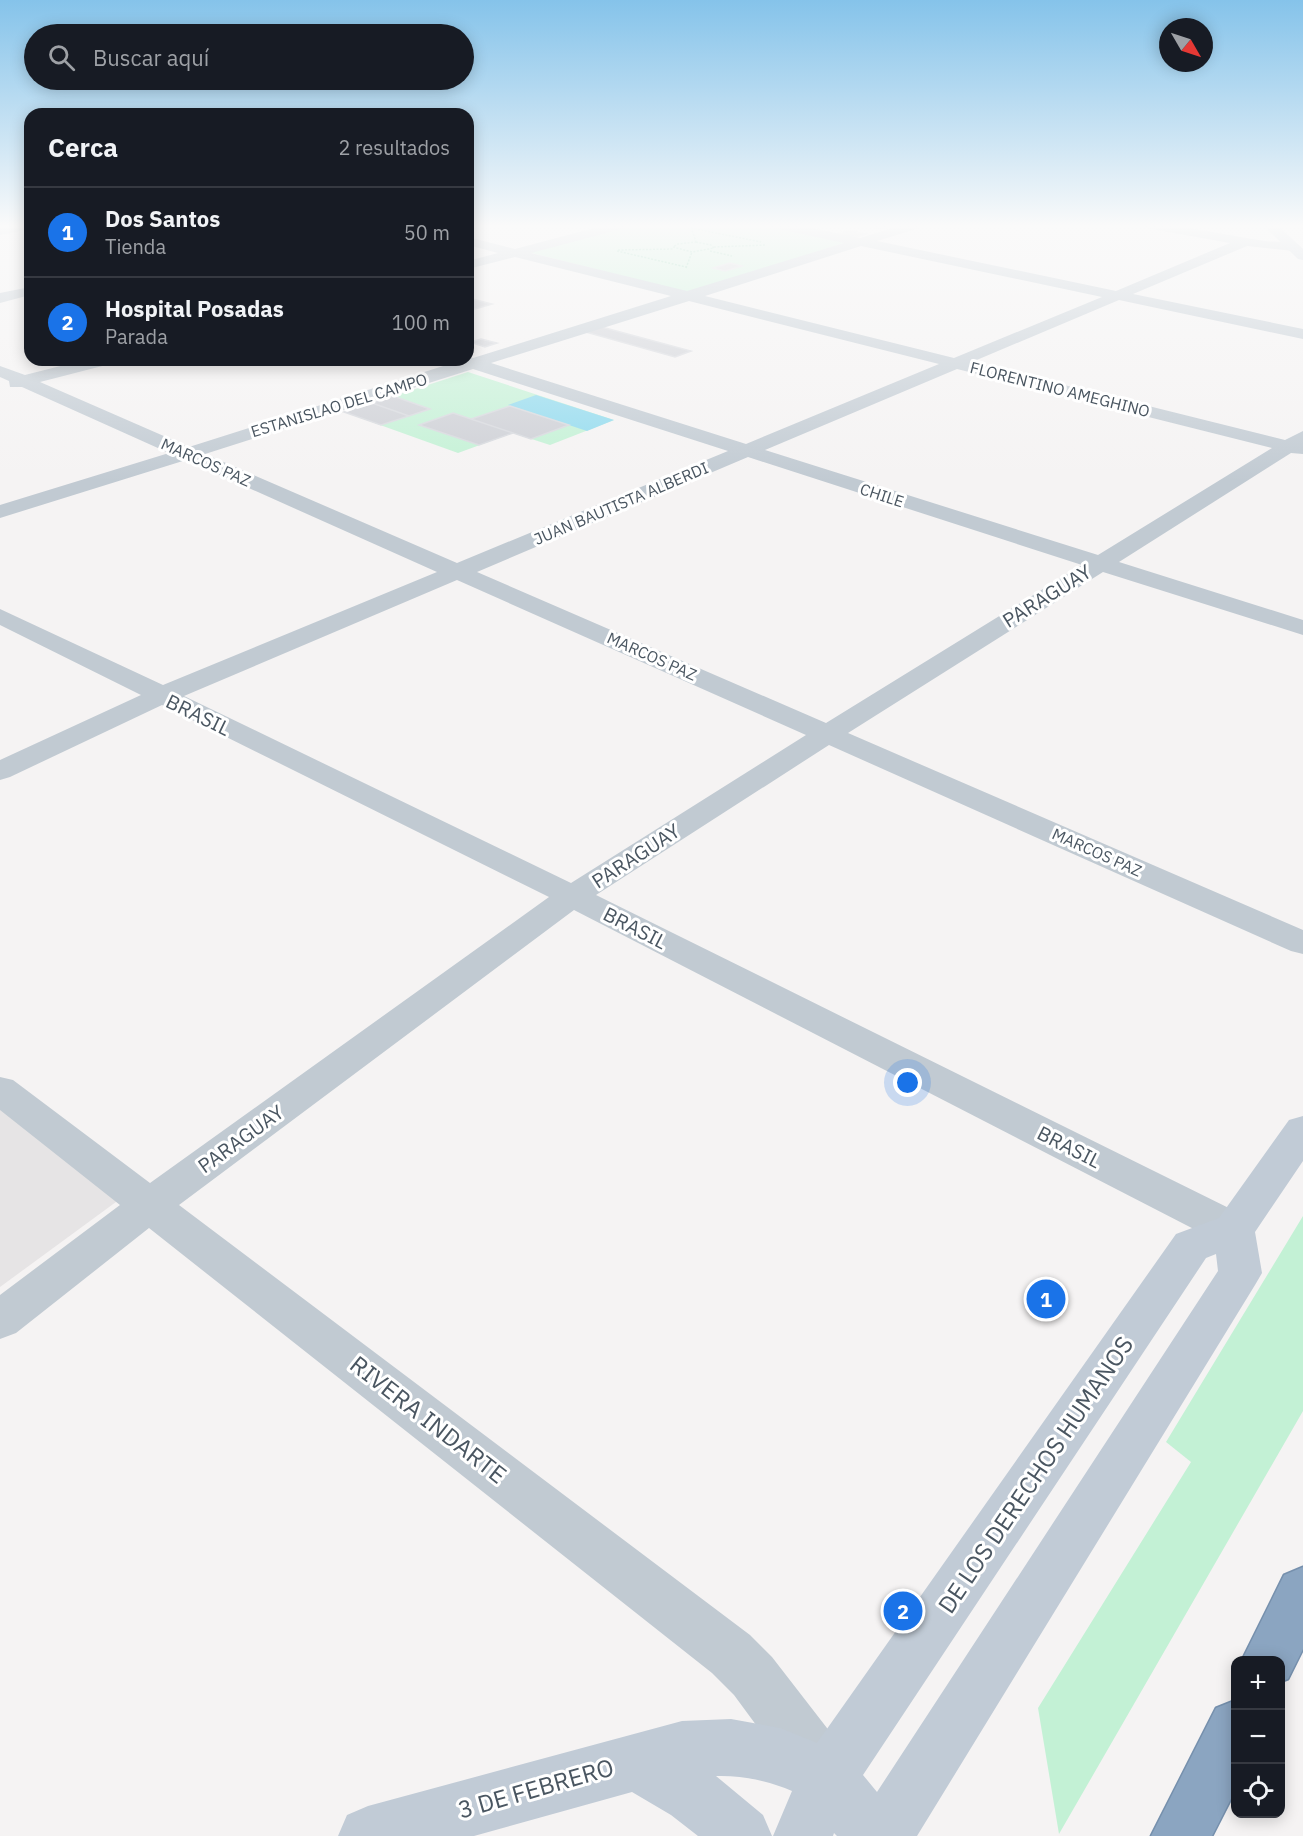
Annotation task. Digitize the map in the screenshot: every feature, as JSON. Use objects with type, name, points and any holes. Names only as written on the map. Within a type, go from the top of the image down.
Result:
[{"type":"highway","points":[[1271,1656],[1303,1593]]},
{"type":"highway","points":[[1181,1836],[1231,1738]]},
{"type":"street","name":"ESTANISLAO DEL CAMPO","points":[[474,360],[642,310]]},
{"type":"street","name":"FLORENTINO AMEGHINO","points":[[743,310],[1298,445]]},
{"type":"street","name":"JUAN BAUTISTA ALBERDI","points":[[0,771],[160,696],[1082,310]]},
{"type":"street","points":[[1183,310],[1303,334]]},
{"type":"street","name":"CHILE","points":[[474,364],[1303,628]]},
{"type":"street","points":[[12,384],[81,366]]},
{"type":"street","name":"ESTANISLAO DEL CAMPO","points":[[0,512],[455,366]]},
{"type":"street","name":"MARCOS PAZ","points":[[0,371],[12,384],[185,454],[456,571],[1303,943]]},
{"type":"street","name":"PARAGUAY","points":[[0,1320],[150,1205],[572,896],[1098,564],[1298,445]]},
{"type":"street","name":"BRASIL","points":[[0,616],[572,896],[1234,1230]]},
{"type":"street","name":"RIVERA INDARTE","points":[[0,1090],[731,1654],[753,1676],[828,1776]]},
{"type":"street","points":[[883,1836],[1240,1273],[1234,1230],[1303,1130]]},
{"type":"street","name":"DE LOS DERECHOS HUMANOS","points":[[803,1836],[828,1776],[1191,1246],[1234,1230]]},
{"type":"street","name":"3 DE FEBRERO","points":[[368,1836],[682,1749],[731,1747],[780,1756],[828,1776]]},
{"type":"street","name":"3 DE FEBRERO","points":[[633,1762],[675,1782],[714,1809],[742,1836]]},
{"type":"street","points":[[828,1776],[873,1836]]},
{"type":"shaded area","points":[[0,1108],[120,1199],[0,1287]]},
{"type":"green space","points":[[468,372],[614,420],[550,445],[513,433],[458,453],[344,412]]},
{"type":"green space","points":[[1303,1216],[1303,1411],[1059,1834],[1038,1708],[1191,1462],[1166,1442]]},
{"type":"water","points":[[536,395],[614,420],[587,431],[508,405]]},
{"type":"building","points":[[598,326],[691,351],[675,357],[582,331]]},
{"type":"building","points":[[481,339],[497,343],[485,347],[474,343],[474,341]]},
{"type":"building","points":[[393,396],[430,409],[409,416],[372,403]]},
{"type":"building","points":[[372,403],[409,416],[381,425],[344,412]]},
{"type":"building","points":[[510,406],[569,425],[531,439],[471,419]]},
{"type":"building","points":[[453,413],[513,433],[479,445],[419,425]]},
{"type":"place","name":"Dos Santos","points":[[1046,1299]]},
{"type":"place","name":"Hospital Posadas","points":[[903,1611]]}]
